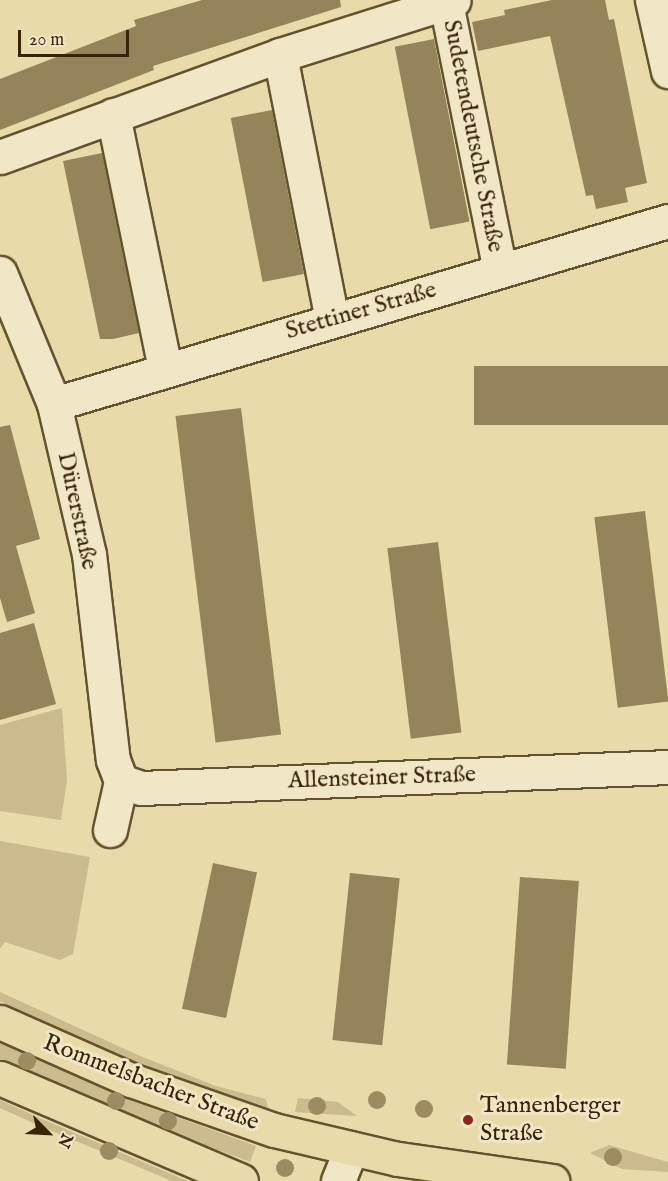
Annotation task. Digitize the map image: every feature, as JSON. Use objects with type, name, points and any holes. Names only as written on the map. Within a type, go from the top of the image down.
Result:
[{"type":"main road","name":"Rommelsbacher Straße","points":[[0,1022],[131,1080],[207,1108],[351,1149],[552,1181]]},
{"type":"main road","name":"Rommelsbacher Straße","points":[[0,1078],[241,1181]]},
{"type":"street","points":[[652,0],[668,70]]},
{"type":"street","name":"Sudetendeutsche Straße","points":[[0,157],[280,55],[450,1],[500,270]]},
{"type":"street","points":[[280,55],[332,319]]},
{"type":"street","points":[[113,115],[165,369]]},
{"type":"street","name":"Stettiner Straße","points":[[54,404],[332,319],[668,221]]},
{"type":"street","name":"Dürerstraße","points":[[0,273],[10,325],[54,404],[89,554],[116,770],[110,830]]},
{"type":"street","name":"Allensteiner Straße","points":[[116,770],[141,788],[668,767]]},
{"type":"street","points":[[338,1181],[351,1149]]},
{"type":"shaded area","points":[[62,708],[67,780],[61,820],[0,811],[0,725]]},
{"type":"shaded area","points":[[0,841],[90,857],[73,954],[60,960],[5,942],[0,949]]},
{"type":"shaded area","points":[[0,992],[140,1056],[216,1086],[266,1099],[268,1108],[137,1063],[0,1001]]},
{"type":"shaded area","points":[[0,1041],[125,1098],[256,1146],[250,1162],[118,1112],[0,1060]]},
{"type":"shaded area","points":[[298,1098],[338,1102],[357,1116],[295,1112]]},
{"type":"shaded area","points":[[0,1100],[188,1181],[172,1181],[40,1126],[0,1108]]},
{"type":"shaded area","points":[[609,1145],[668,1162],[668,1172],[622,1169],[590,1153]]},
{"type":"building","points":[[202,0],[340,0],[341,7],[153,66],[154,70],[0,130],[0,79],[136,26],[134,20]]},
{"type":"building","points":[[552,0],[605,0],[609,20],[614,19],[647,183],[625,188],[628,202],[596,209],[593,195],[586,196],[550,36],[478,51],[472,22],[505,15],[504,10]]},
{"type":"building","points":[[434,39],[469,222],[430,229],[395,47]]},
{"type":"building","points":[[272,110],[304,274],[263,282],[231,118]]},
{"type":"building","points":[[102,153],[139,333],[113,339],[100,339],[63,161]]},
{"type":"building","points":[[474,366],[668,366],[668,425],[474,425]]},
{"type":"building","points":[[241,408],[281,735],[216,743],[175,416]]},
{"type":"building","points":[[10,425],[40,539],[16,546],[35,613],[7,622],[0,598],[0,427]]},
{"type":"building","points":[[645,511],[668,702],[618,708],[594,517]]},
{"type":"building","points":[[438,542],[461,733],[411,739],[387,548]]},
{"type":"building","points":[[34,623],[56,704],[0,720],[0,633]]},
{"type":"building","points":[[213,863],[257,872],[226,1018],[182,1009]]},
{"type":"building","points":[[350,873],[400,878],[382,1045],[332,1040]]},
{"type":"building","points":[[520,877],[579,881],[566,1069],[507,1065]]},
{"type":"place","name":"Tannenberger Straße","points":[[468,1120]]}]
